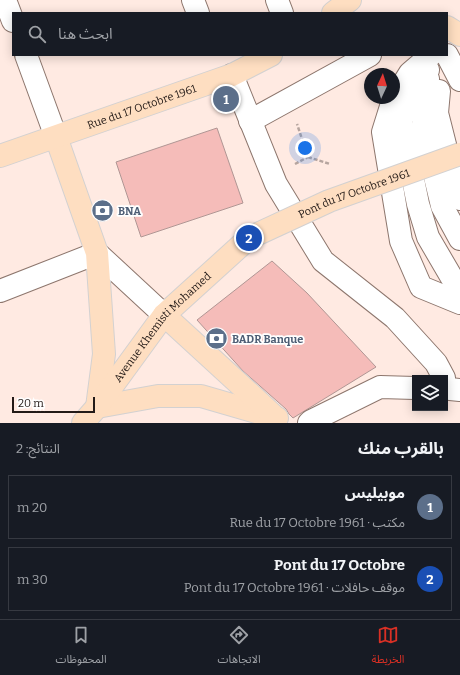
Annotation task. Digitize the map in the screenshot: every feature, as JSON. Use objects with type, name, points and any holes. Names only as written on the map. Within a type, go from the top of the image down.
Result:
[{"type":"main road","points":[[334,12],[350,0]]},
{"type":"main road","name":"Rue du 17 Octobre 1961","points":[[0,156],[232,75],[269,56]]},
{"type":"main road","points":[[56,137],[97,253],[104,354],[90,415],[158,396],[201,396],[279,421]]},
{"type":"main road","name":"Pont du 17 Octobre 1961","points":[[249,238],[329,201],[460,154]]},
{"type":"main road","name":"Avenue Khemisti Mohamed","points":[[90,415],[164,315],[249,238]]},
{"type":"main road","points":[[164,315],[279,421]]},
{"type":"street","points":[[5,0],[12,18]]},
{"type":"street","points":[[193,0],[198,12]]},
{"type":"street","points":[[277,0],[282,12]]},
{"type":"street","points":[[26,56],[56,137]]},
{"type":"street","points":[[250,121],[368,56]]},
{"type":"street","points":[[430,56],[410,74],[393,100],[383,132],[401,241],[421,287],[460,303]]},
{"type":"street","points":[[436,56],[401,120],[418,204],[428,237],[456,285],[460,285]]},
{"type":"street","points":[[437,56],[426,83],[423,127],[442,206],[460,239]]},
{"type":"street","points":[[441,56],[437,113],[460,199]]},
{"type":"street","points":[[448,56],[460,80]]},
{"type":"street","points":[[232,75],[276,184],[323,261],[395,318],[436,363],[449,385]]},
{"type":"street","points":[[0,292],[97,253],[164,315]]},
{"type":"street","points":[[309,423],[380,387],[412,388]]},
{"type":"path","points":[[296,124],[308,157]]},
{"type":"path","points":[[272,175],[308,157],[330,164]]},
{"type":"building","points":[[217,128],[243,203],[141,237],[116,162]]},
{"type":"building","points":[[272,261],[307,293],[376,367],[293,418],[286,409],[243,371],[197,320]]},
{"type":"place","name":"موبيليس","points":[[226,99]]},
{"type":"place","name":"BNA","points":[[102,211]]},
{"type":"place","name":"Pont du 17 Octobre","points":[[249,238]]},
{"type":"place","name":"BADR Banque","points":[[217,339]]}]
